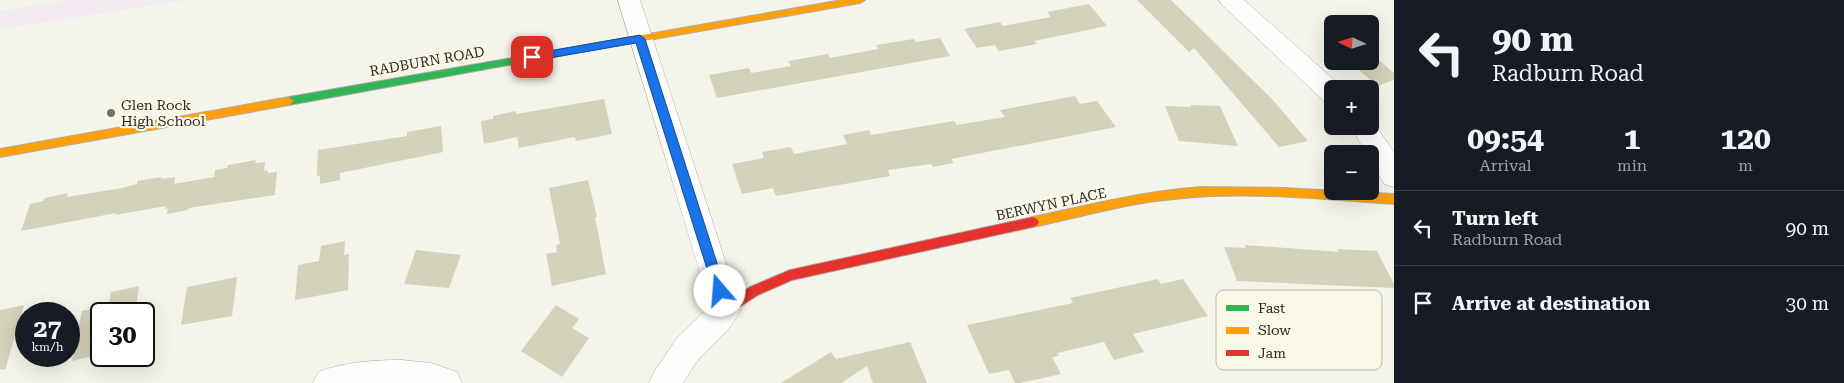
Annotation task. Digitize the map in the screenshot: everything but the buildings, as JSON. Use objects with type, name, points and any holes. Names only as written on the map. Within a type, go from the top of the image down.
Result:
[{"type":"street","points":[[629,0],[726,309],[713,325],[688,348],[665,383]]},
{"type":"street","name":"RADBURN ROAD","points":[[0,153],[860,0]]},
{"type":"street","points":[[1230,0],[1324,86]]},
{"type":"street","points":[[1369,135],[1394,176]]},
{"type":"street","name":"BERWYN PLACE","points":[[726,309],[754,291],[790,275],[1144,198],[1181,192],[1220,191],[1394,199]]},
{"type":"street","points":[[328,383],[359,377],[399,374],[435,379],[446,383]]},
{"type":"shaded area","points":[[70,0],[186,0],[0,29],[0,11]]},
{"type":"traffic: fast","points":[[289,101],[643,38]]},
{"type":"traffic: slow","points":[[643,38],[860,0]]},
{"type":"traffic: slow","points":[[0,153],[289,101]]},
{"type":"traffic: slow","points":[[1033,222],[1139,199],[1201,192],[1284,192],[1394,199]]},
{"type":"traffic: jam","points":[[726,309],[754,291],[790,275],[1033,222]]},
{"type":"place","name":"Glen Rock High School","points":[[111,113]]},
{"type":"route","points":[[532,57],[640,39],[720,291]]}]
